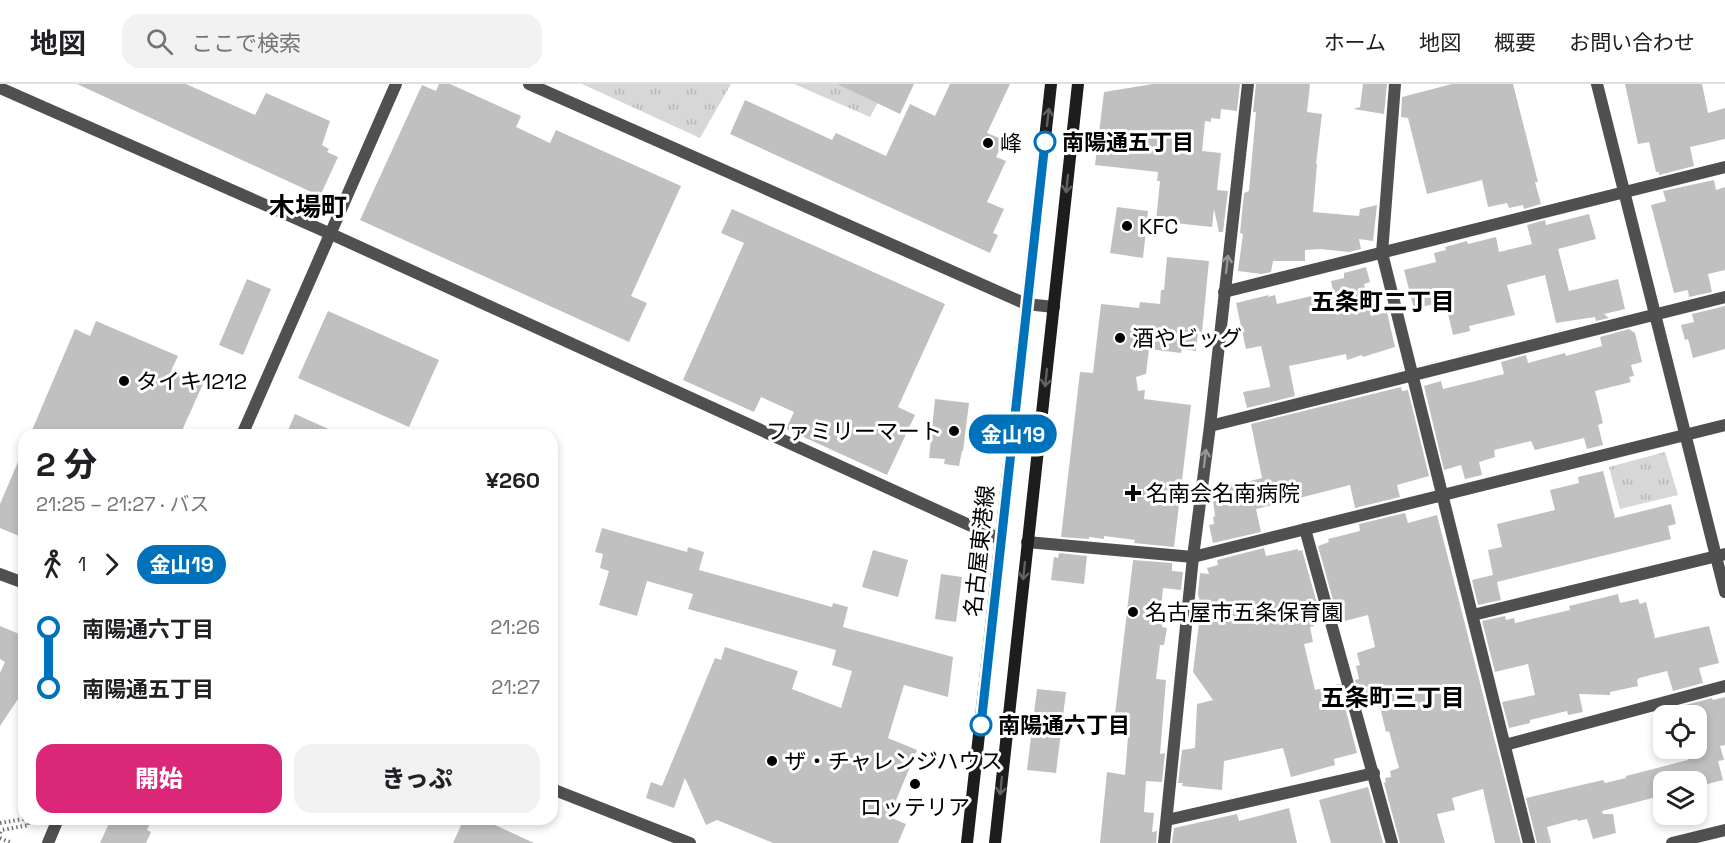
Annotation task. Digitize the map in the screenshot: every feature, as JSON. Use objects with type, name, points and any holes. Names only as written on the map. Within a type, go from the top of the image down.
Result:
[{"type":"main road","name":"名古屋東港線","points":[[967,843],[1051,84]]},
{"type":"main road","name":"名古屋東港線","points":[[995,843],[1078,84]]},
{"type":"street","points":[[245,429],[396,84]]},
{"type":"street","points":[[529,84],[1026,304],[1054,307]]},
{"type":"street","points":[[1164,843],[1192,557],[1210,426],[1248,84]]},
{"type":"street","points":[[1395,84],[1382,253],[1529,843]]},
{"type":"street","points":[[1597,84],[1685,435],[1720,555],[1725,592]]},
{"type":"street","points":[[0,88],[331,234],[1002,540]]},
{"type":"street","points":[[1224,292],[1725,167]]},
{"type":"street","points":[[1210,426],[1725,297]]},
{"type":"street","points":[[1027,542],[1192,557],[1725,425]]},
{"type":"street","points":[[1305,529],[1392,843]]},
{"type":"street","points":[[1473,615],[1720,555]]},
{"type":"street","points":[[0,574],[18,581]]},
{"type":"street","points":[[1505,745],[1725,686]]},
{"type":"street","points":[[1167,820],[1374,773]]},
{"type":"street","points":[[558,791],[690,843]]},
{"type":"street","points":[[48,843],[56,825]]},
{"type":"street","points":[[1672,843],[1725,830]]},
{"type":"path","points":[[0,823],[18,820]]},
{"type":"path","points":[[1,831],[29,825]]},
{"type":"path","points":[[0,838],[12,843]]},
{"type":"green space","points":[[582,84],[731,84],[700,138]]},
{"type":"green space","points":[[794,84],[888,84],[870,117]]},
{"type":"green space","points":[[1665,452],[1678,495],[1620,509],[1609,467]]},
{"type":"building","points":[[77,84],[186,84],[255,115],[266,93],[330,121],[322,145],[329,149],[327,152],[338,157],[320,196]]},
{"type":"building","points":[[439,84],[450,84],[521,116],[516,127],[550,143],[556,130],[681,186],[631,296],[647,303],[629,342],[360,220],[422,85],[436,91]]},
{"type":"building","points":[[837,84],[914,84],[900,114]]},
{"type":"building","points":[[950,84],[1010,84],[987,133],[1004,140],[996,157],[1006,161],[987,202],[1004,209],[993,233],[998,235],[990,253],[730,134],[745,100],[832,140],[836,133],[886,156],[910,104],[935,116]]},
{"type":"building","points":[[1153,84],[1240,84],[1237,111],[1221,109],[1220,119],[1211,118],[1211,122],[1205,121],[1202,151],[1221,153],[1217,190],[1228,191],[1223,232],[1219,232],[1214,209],[1212,227],[1156,221],[1160,181],[1157,181],[1158,172],[1095,165],[1104,92]]},
{"type":"building","points":[[1256,84],[1310,84],[1307,112],[1322,114],[1313,212],[1359,216],[1360,209],[1377,205],[1373,241],[1359,239],[1361,249],[1349,252],[1305,250],[1305,261],[1273,261],[1271,272],[1262,274],[1238,271],[1243,234],[1240,233],[1244,193],[1249,191],[1256,112],[1253,112]]},
{"type":"building","points":[[1363,84],[1387,84],[1384,114],[1353,109],[1360,107]]},
{"type":"building","points":[[1452,84],[1513,84],[1538,182],[1535,182],[1541,204],[1524,209],[1523,205],[1509,208],[1507,203],[1488,207],[1482,180],[1427,194],[1408,118],[1401,117],[1402,97]]},
{"type":"building","points":[[1625,84],[1702,84],[1708,113],[1725,108],[1725,139],[1690,147],[1694,166],[1659,175],[1659,172],[1656,172],[1649,142],[1638,144]]},
{"type":"building","points":[[1714,180],[1716,190],[1725,187],[1725,270],[1708,274],[1712,292],[1689,297],[1688,290],[1674,293],[1651,205],[1666,201],[1663,191]]},
{"type":"building","points":[[1117,207],[1148,211],[1143,258],[1110,253]]},
{"type":"building","points":[[732,209],[945,304],[898,407],[915,415],[887,475],[786,429],[794,412],[761,397],[754,412],[683,380],[744,243],[721,233]]},
{"type":"building","points":[[1589,214],[1596,239],[1558,249],[1569,291],[1618,279],[1625,309],[1604,314],[1609,318],[1596,321],[1595,317],[1556,323],[1545,275],[1507,285],[1515,315],[1469,326],[1470,331],[1453,335],[1445,301],[1414,309],[1404,270],[1436,262],[1434,253],[1446,250],[1445,247],[1496,237],[1499,252],[1532,244],[1527,225],[1545,220],[1546,225]]},
{"type":"building","points":[[1167,257],[1209,261],[1202,332],[1198,331],[1196,351],[1182,349],[1181,353],[1149,349],[1146,374],[1136,377],[1138,391],[1145,390],[1144,399],[1191,405],[1174,547],[1134,543],[1135,540],[1104,536],[1104,539],[1061,537],[1080,372],[1093,373],[1101,304],[1139,308],[1140,302],[1160,304],[1161,290],[1164,290]]},
{"type":"building","points":[[1366,267],[1370,282],[1364,284],[1371,316],[1387,312],[1395,347],[1347,360],[1346,354],[1289,366],[1295,396],[1247,408],[1243,392],[1270,387],[1270,385],[1261,346],[1246,349],[1236,303],[1275,295],[1277,304],[1333,291],[1331,281],[1344,278],[1344,273]]},
{"type":"building","points":[[247,279],[271,289],[243,355],[219,345]]},
{"type":"building","points":[[1725,306],[1725,349],[1693,358],[1681,325],[1694,322],[1692,314]]},
{"type":"building","points":[[328,311],[439,360],[409,427],[298,378]]},
{"type":"building","name":"タイキ1212","points":[[96,321],[178,356],[171,371],[203,384],[183,429],[33,429],[75,329],[90,336]]},
{"type":"building","points":[[1629,329],[1635,333],[1642,362],[1631,365],[1634,376],[1629,377],[1631,382],[1595,391],[1603,423],[1598,425],[1603,445],[1587,449],[1584,438],[1535,450],[1531,441],[1494,450],[1495,457],[1479,462],[1482,475],[1465,479],[1461,465],[1444,470],[1424,386],[1441,381],[1443,389],[1504,374],[1501,362],[1526,355],[1528,363],[1565,353],[1566,356],[1602,346],[1600,337]]},
{"type":"building","points":[[1401,387],[1402,391],[1408,390],[1429,476],[1397,485],[1400,497],[1355,508],[1350,485],[1256,509],[1261,532],[1213,543],[1209,525],[1214,524],[1213,501],[1216,500],[1214,490],[1262,478],[1251,424]]},
{"type":"building","points":[[935,399],[969,403],[959,466],[944,464],[945,459],[929,458]]},
{"type":"building","points":[[295,414],[329,429],[289,429]]},
{"type":"building","points":[[18,462],[18,536],[0,528],[0,504]]},
{"type":"building","points":[[1603,471],[1615,518],[1671,504],[1676,524],[1668,526],[1671,539],[1497,582],[1501,600],[1478,605],[1472,580],[1493,575],[1488,550],[1502,547],[1497,524],[1555,510],[1550,490],[1579,483],[1578,477]]},
{"type":"building","points":[[1405,513],[1408,523],[1437,515],[1521,843],[1495,843],[1483,789],[1452,798],[1455,810],[1437,814],[1445,843],[1400,843],[1384,783],[1385,778],[1391,777],[1390,771],[1399,768],[1389,731],[1386,732],[1376,699],[1362,702],[1355,680],[1359,679],[1356,666],[1360,665],[1357,653],[1375,647],[1368,615],[1345,621],[1342,610],[1336,611],[1318,546],[1329,542],[1328,539],[1360,531],[1359,524]]},
{"type":"building","points":[[602,528],[687,552],[688,547],[704,552],[699,570],[832,607],[833,603],[848,607],[843,627],[953,657],[948,697],[904,685],[888,738],[917,750],[889,817],[906,824],[898,843],[773,843],[717,820],[706,825],[685,778],[674,808],[646,798],[651,782],[662,786],[715,658],[721,660],[725,647],[798,671],[792,689],[841,708],[852,671],[832,665],[836,650],[688,609],[693,594],[647,581],[637,616],[599,605],[609,571],[600,568],[603,554],[595,552]]},
{"type":"building","points":[[1264,548],[1266,556],[1302,550],[1320,614],[1311,615],[1314,626],[1310,627],[1313,642],[1304,644],[1315,690],[1339,684],[1357,753],[1334,759],[1335,765],[1291,777],[1283,748],[1224,761],[1222,790],[1182,786],[1183,783],[1178,783],[1182,750],[1195,748],[1197,704],[1213,700],[1193,672],[1199,623],[1205,621],[1198,594],[1200,573],[1209,574],[1207,568],[1218,565],[1217,560]]},
{"type":"building","points":[[873,550],[908,560],[898,597],[862,587]]},
{"type":"building","points":[[1059,553],[1087,556],[1084,584],[1051,580],[1054,557],[1058,558]]},
{"type":"building","points":[[1133,560],[1172,563],[1172,571],[1183,572],[1181,590],[1163,588],[1160,621],[1163,621],[1162,627],[1167,628],[1164,645],[1160,645],[1156,679],[1166,680],[1160,754],[1165,753],[1162,782],[1146,781],[1144,812],[1154,813],[1152,832],[1157,831],[1156,843],[1100,843],[1107,772],[1125,775],[1129,724],[1114,723]]},
{"type":"building","points":[[941,574],[962,577],[956,622],[935,619]]},
{"type":"building","points":[[1618,594],[1620,603],[1638,599],[1640,604],[1646,602],[1655,638],[1709,626],[1719,663],[1699,668],[1703,683],[1673,691],[1667,671],[1639,678],[1638,686],[1610,692],[1610,695],[1579,694],[1583,712],[1568,715],[1567,711],[1509,728],[1502,702],[1535,695],[1528,664],[1495,672],[1482,621],[1505,616],[1506,620],[1514,618],[1515,623],[1570,610],[1569,606]]},
{"type":"building","points":[[0,626],[18,634],[18,699],[0,726],[0,673],[5,662],[0,659]]},
{"type":"building","points":[[1037,689],[1066,692],[1056,773],[1027,770]]},
{"type":"building","points":[[1725,697],[1725,745],[1720,746],[1724,760],[1718,761],[1723,780],[1707,784],[1707,771],[1653,771],[1653,798],[1602,811],[1603,814],[1613,814],[1616,833],[1593,839],[1587,819],[1578,821],[1577,819],[1547,827],[1551,843],[1537,843],[1526,798],[1603,780],[1605,783],[1626,778],[1626,776],[1688,759],[1707,759],[1707,705],[1685,705],[1712,698],[1713,700]]},
{"type":"building","points":[[1368,787],[1383,843],[1331,843],[1319,800]]},
{"type":"building","points":[[1289,808],[1297,843],[1172,843],[1174,828],[1237,814],[1239,821]]},
{"type":"building","points":[[108,825],[149,825],[147,830],[151,832],[146,843],[100,843]]},
{"type":"building","points":[[461,825],[495,825],[534,843],[453,843]]},
{"type":"bus line","name":"金山19","points":[[981,725],[1045,142]]},
{"type":"place","name":"南陽通五丁目","points":[[1045,142]]},
{"type":"place","name":"峰","points":[[988,143]]},
{"type":"place","name":"KFC","points":[[1127,226]]},
{"type":"place","name":"酒やビッグ","points":[[1120,338]]},
{"type":"place","name":"タイキ1212","points":[[124,381]]},
{"type":"place","name":"ファミリーマート","points":[[954,431]]},
{"type":"place","name":"名南会名南病院","points":[[1133,493]]},
{"type":"place","name":"名古屋市五条保育園","points":[[1133,612]]},
{"type":"place","name":"南陽通六丁目","points":[[981,725]]},
{"type":"place","name":"ザ・チャレンジハウス","points":[[772,761]]},
{"type":"place","name":"ロッテリア","points":[[915,784]]},
{"type":"district","name":"木場町","points":[[308,207]]},
{"type":"district","name":"五条町二丁目","points":[[1383,302]]},
{"type":"district","name":"五条町三丁目","points":[[1393,698]]}]
